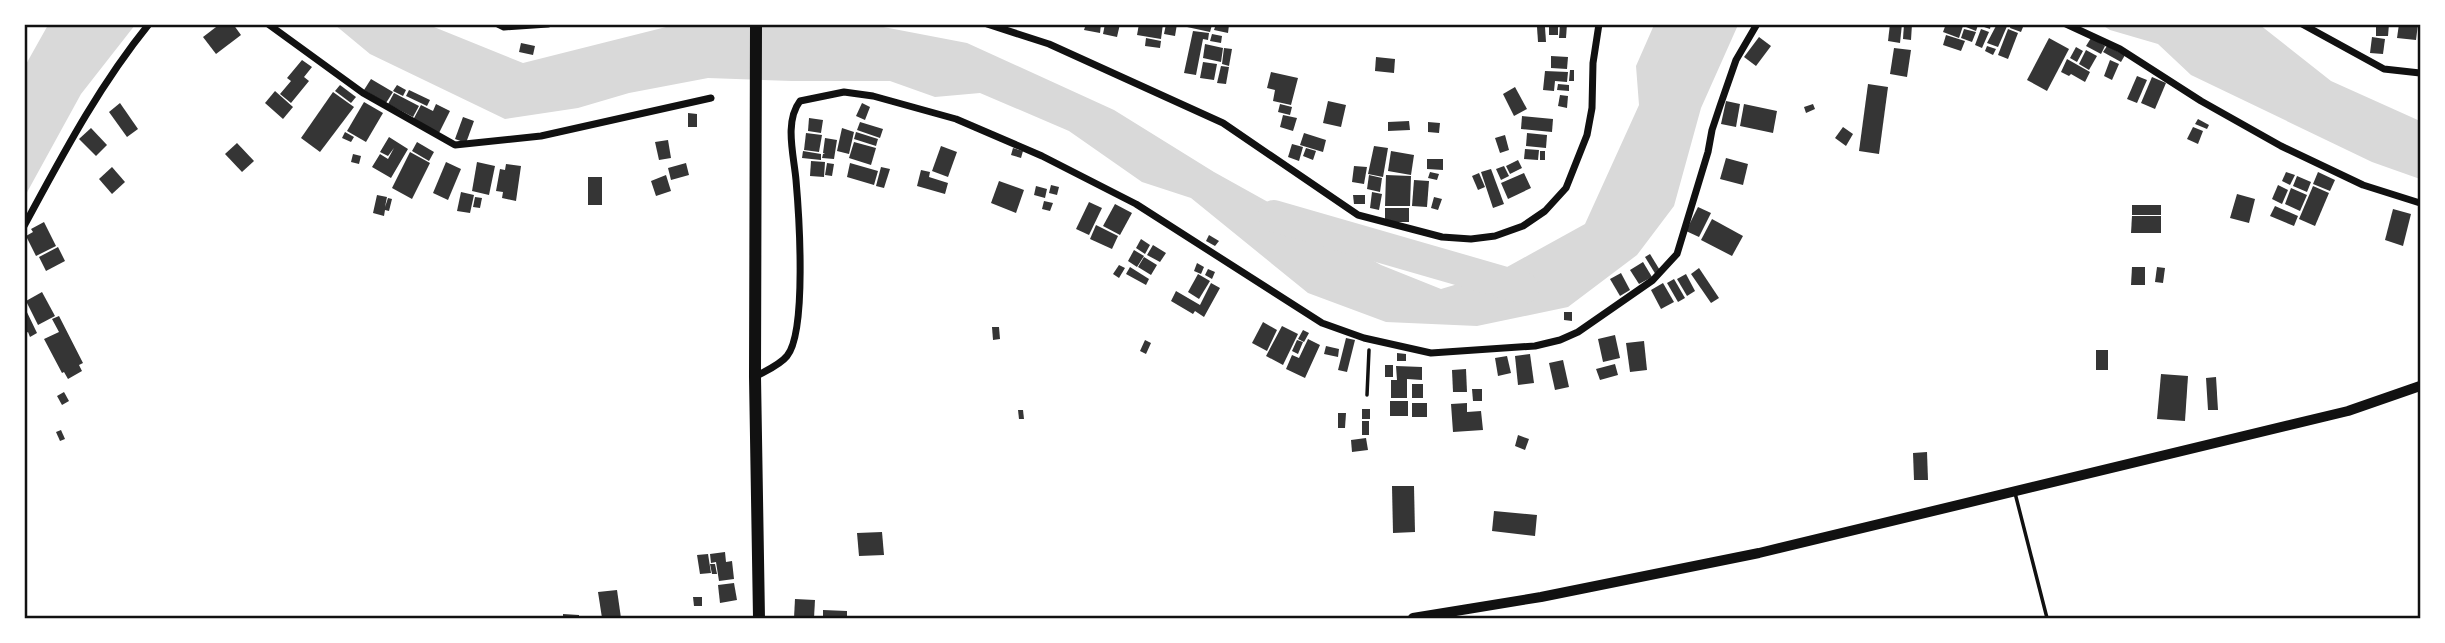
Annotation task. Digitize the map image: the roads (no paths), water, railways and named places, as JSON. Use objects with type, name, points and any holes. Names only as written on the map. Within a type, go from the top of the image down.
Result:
[{"type":"highway","points":[[755,24],[755,377],[759,618]]},
{"type":"street","points":[[24,226],[75,130],[124,54],[149,24]]},
{"type":"street","points":[[268,24],[363,93],[455,145],[541,135],[711,97]]},
{"type":"street","points":[[498,24],[504,27],[548,24]]},
{"type":"street","points":[[987,24],[1049,44],[1223,123],[1358,215],[1441,237],[1471,239],[1495,236],[1523,226],[1545,211],[1566,188],[1587,135],[1599,24]]},
{"type":"street","points":[[755,377],[786,358],[797,332],[799,278],[792,127],[793,110],[800,102],[844,92],[925,108],[956,119],[1042,156],[1136,204],[1322,323],[1364,338],[1431,353],[1535,346],[1578,332],[1653,280],[1677,254],[1736,60],[1757,24]]},
{"type":"street","points":[[2066,24],[2120,49],[2201,101],[2281,146],[2363,185],[2420,202]]},
{"type":"street","points":[[2302,24],[2384,69],[2420,73]]},
{"type":"street","points":[[1413,618],[1541,597],[1759,553],[2348,411],[2420,386]]},
{"type":"lane","points":[[2015,493],[2047,618]]},
{"type":"waterway","points":[[1274,216],[1523,288]]}]
